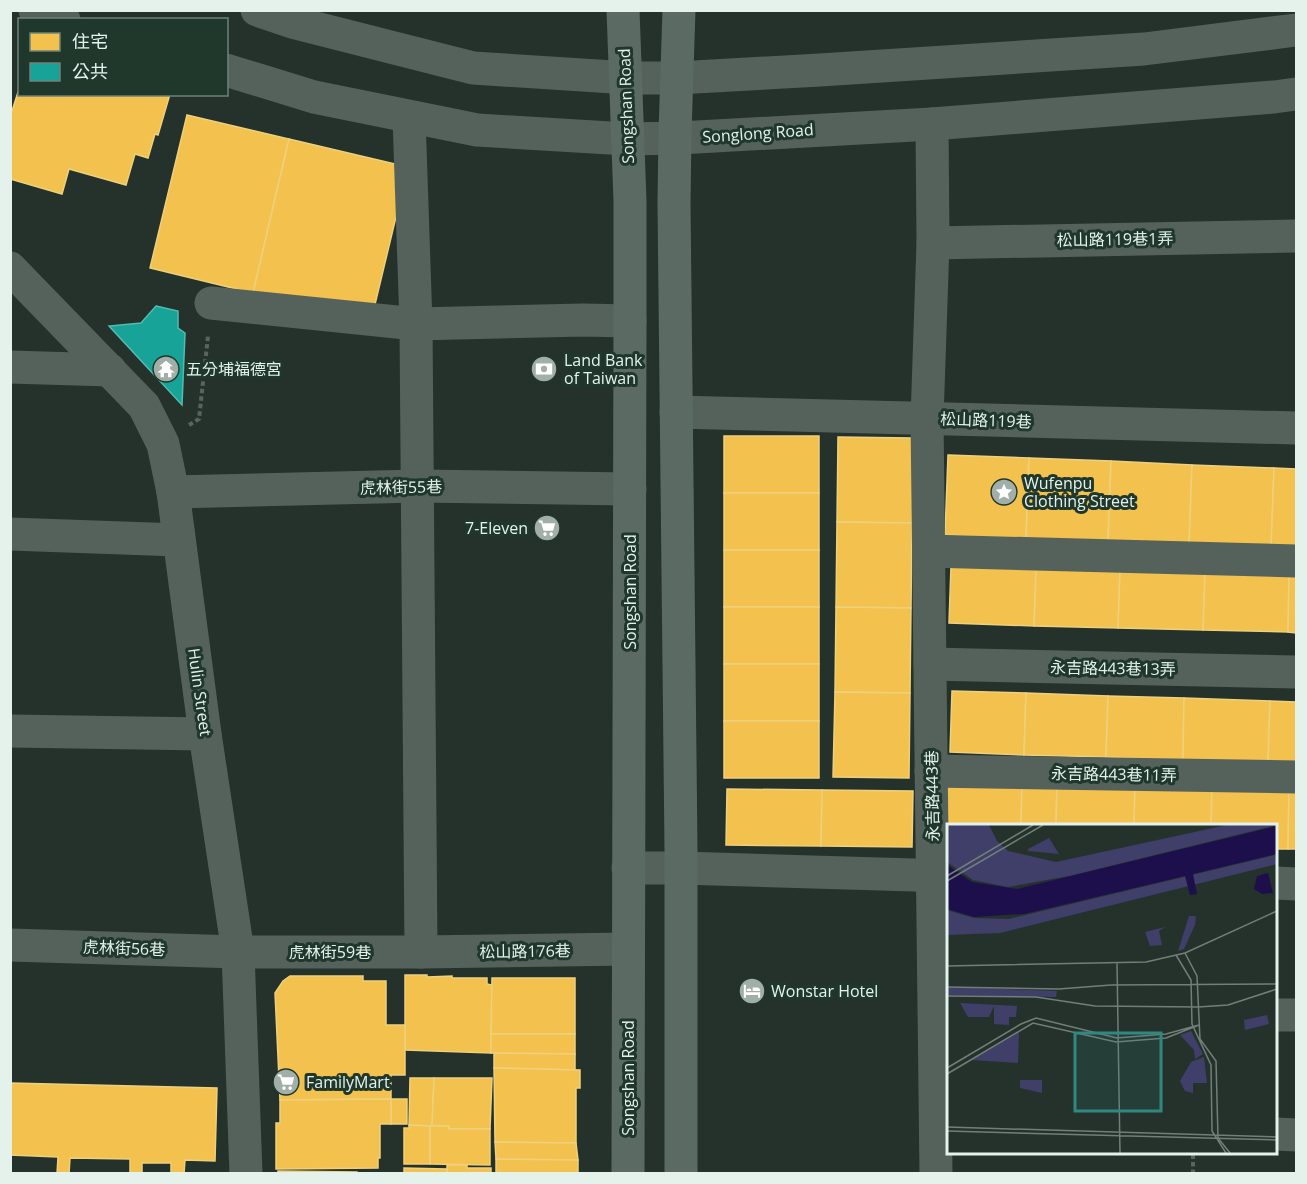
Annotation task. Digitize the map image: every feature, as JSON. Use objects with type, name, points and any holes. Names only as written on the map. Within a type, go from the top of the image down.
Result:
[{"type":"main road","name":"Songshan Road","points":[[623,10],[630,201],[628,1173]]},
{"type":"main road","points":[[679,10],[675,138],[681,1173]]},
{"type":"street","points":[[35,10],[58,18]]},
{"type":"street","points":[[257,10],[292,22],[473,68],[625,78],[677,78],[1144,49],[1296,30]]},
{"type":"street","name":"Songlong Road","points":[[228,71],[314,97],[477,130],[627,139],[932,124],[1296,94]]},
{"type":"street","points":[[409,117],[416,324],[422,952]]},
{"type":"street","points":[[927,419],[933,243],[932,124]]},
{"type":"street","name":"松山路119巷1弄","points":[[933,243],[1296,236]]},
{"type":"street","name":"Hulin Street","points":[[10,268],[144,406],[164,444],[173,492],[238,952],[246,1173]]},
{"type":"street","points":[[211,303],[416,324],[571,320],[630,321]]},
{"type":"street","points":[[10,367],[110,370]]},
{"type":"street","name":"松山路119巷","points":[[676,412],[1296,429]]},
{"type":"street","name":"永吉路443巷","points":[[927,419],[931,771],[940,876],[942,1128],[936,1173]]},
{"type":"street","name":"虎林街55巷","points":[[173,492],[418,486],[630,489]]},
{"type":"street","points":[[10,534],[179,540]]},
{"type":"street","points":[[929,551],[1296,561]]},
{"type":"street","name":"永吉路443巷13弄","points":[[930,664],[1296,672]]},
{"type":"street","points":[[10,731],[206,734]]},
{"type":"street","name":"永吉路443巷11弄","points":[[931,771],[1296,777]]},
{"type":"street","points":[[628,868],[940,876]]},
{"type":"street","points":[[1277,883],[1296,884]]},
{"type":"street","name":"虎林街56巷","points":[[10,945],[238,952]]},
{"type":"street","name":"松山路176巷","points":[[422,952],[628,949]]},
{"type":"street","name":"虎林街59巷","points":[[238,952],[422,952]]},
{"type":"street","points":[[1277,1015],[1296,1015]]},
{"type":"street","points":[[1277,1134],[1296,1135]]},
{"type":"path","points":[[164,444],[199,419],[211,303]]},
{"type":"path","points":[[1192,1173],[1193,1154]]},
{"type":"building: 住宅","points":[[18,92],[18,96],[169,96],[158,135],[155,134],[148,158],[135,154],[126,185],[69,169],[62,194],[10,179],[10,117]]},
{"type":"building: 住宅","points":[[187,115],[289,139],[253,293],[150,268]]},
{"type":"building: 住宅","points":[[289,139],[408,167],[371,321],[253,293]]},
{"type":"building: 住宅","points":[[724,436],[819,436],[819,493],[724,493]]},
{"type":"building: 住宅","points":[[838,437],[913,438],[912,523],[837,522]]},
{"type":"building: 住宅","points":[[948,455],[1029,458],[1026,539],[945,535]]},
{"type":"building: 住宅","points":[[1029,458],[1111,461],[1108,542],[1026,539]]},
{"type":"building: 住宅","points":[[1111,461],[1192,465],[1189,545],[1108,542]]},
{"type":"building: 住宅","points":[[1192,465],[1274,468],[1271,549],[1189,545]]},
{"type":"building: 住宅","points":[[1274,468],[1296,469],[1296,550],[1271,549]]},
{"type":"building: 住宅","points":[[724,493],[819,493],[819,550],[724,550]]},
{"type":"building: 住宅","points":[[837,522],[912,523],[911,608],[836,607]]},
{"type":"building: 住宅","points":[[724,550],[819,550],[819,607],[724,607]]},
{"type":"building: 住宅","points":[[951,566],[1036,568],[1034,626],[949,623]]},
{"type":"building: 住宅","points":[[1036,568],[1120,571],[1118,628],[1034,626]]},
{"type":"building: 住宅","points":[[1120,571],[1205,573],[1203,630],[1118,628]]},
{"type":"building: 住宅","points":[[1205,573],[1289,575],[1288,632],[1203,630]]},
{"type":"building: 住宅","points":[[1289,575],[1296,575],[1296,633],[1288,632]]},
{"type":"building: 住宅","points":[[724,607],[819,607],[819,664],[724,664]]},
{"type":"building: 住宅","points":[[836,607],[911,608],[910,693],[835,692]]},
{"type":"building: 住宅","points":[[724,664],[819,664],[819,721],[724,721]]},
{"type":"building: 住宅","points":[[952,691],[1026,693],[1024,755],[950,752]]},
{"type":"building: 住宅","points":[[835,692],[910,693],[909,778],[833,777]]},
{"type":"building: 住宅","points":[[1026,693],[1108,696],[1106,757],[1024,755]]},
{"type":"building: 住宅","points":[[1108,696],[1184,698],[1183,760],[1106,757]]},
{"type":"building: 住宅","points":[[1184,698],[1270,701],[1268,763],[1183,760]]},
{"type":"building: 住宅","points":[[1270,701],[1296,702],[1296,764],[1268,763]]},
{"type":"building: 住宅","points":[[724,721],[819,721],[819,778],[724,778]]},
{"type":"building: 住宅","points":[[947,778],[1022,779],[1021,824],[947,824],[947,835],[945,833]]},
{"type":"building: 住宅","points":[[1022,779],[1057,781],[1056,824],[1021,824]]},
{"type":"building: 住宅","points":[[1057,781],[1135,782],[1134,824],[1056,824]]},
{"type":"building: 住宅","points":[[1135,782],[1212,784],[1211,824],[1134,824]]},
{"type":"building: 住宅","points":[[1212,784],[1289,786],[1288,849],[1277,849],[1277,824],[1211,824]]},
{"type":"building: 住宅","points":[[1289,786],[1296,786],[1296,849],[1288,849]]},
{"type":"building: 住宅","points":[[727,789],[822,790],[821,846],[726,845]]},
{"type":"building: 住宅","points":[[822,790],[913,791],[912,847],[821,846]]},
{"type":"building: 住宅","points":[[405,975],[487,978],[487,984],[492,985],[491,1053],[405,1050]]},
{"type":"building: 住宅","points":[[290,976],[363,976],[363,981],[386,981],[386,1025],[405,1025],[405,1075],[391,1075],[391,1099],[280,1100],[275,993],[283,981]]},
{"type":"building: 住宅","points":[[492,978],[575,978],[575,1034],[491,1034]]},
{"type":"building: 住宅","points":[[491,1034],[575,1034],[575,1054],[491,1053]]},
{"type":"building: 住宅","points":[[494,1053],[575,1054],[575,1070],[494,1068]]},
{"type":"building: 住宅","points":[[494,1068],[580,1070],[580,1088],[576,1088],[576,1143],[495,1142]]},
{"type":"building: 住宅","points":[[410,1078],[434,1078],[432,1126],[409,1125]]},
{"type":"building: 住宅","points":[[434,1078],[492,1078],[490,1129],[449,1129],[449,1126],[432,1126]]},
{"type":"building: 住宅","points":[[10,1083],[217,1088],[215,1161],[185,1160],[184,1174],[171,1174],[171,1163],[142,1163],[142,1174],[130,1174],[130,1159],[70,1158],[69,1174],[57,1174],[58,1157],[10,1155]]},
{"type":"building: 住宅","points":[[391,1099],[407,1099],[407,1124],[391,1124]]},
{"type":"building: 住宅","points":[[391,1099],[391,1124],[380,1124],[378,1168],[276,1169],[276,1123],[280,1123],[280,1100]]},
{"type":"building: 住宅","points":[[409,1125],[430,1126],[430,1164],[404,1164],[404,1128],[409,1128]]},
{"type":"building: 住宅","points":[[430,1126],[449,1126],[449,1129],[490,1129],[490,1165],[430,1164]]},
{"type":"building: 住宅","points":[[495,1142],[576,1143],[578,1160],[496,1159]]},
{"type":"building: 住宅","points":[[496,1159],[578,1160],[578,1174],[496,1174]]},
{"type":"building: 住宅","points":[[447,1165],[491,1168],[491,1174],[447,1174]]},
{"type":"building: 住宅","points":[[404,1168],[447,1169],[447,1174],[404,1174]]},
{"type":"building: 住宅","points":[[278,1171],[357,1172],[357,1174],[278,1174]]},
{"type":"building: 公共","name":"五分埔福德宮","points":[[156,306],[178,311],[178,328],[185,333],[182,405],[109,326],[141,323]]},
{"type":"place","name":"五分埔福德宮","points":[[166,369]]},
{"type":"place","name":"Land Bank of Taiwan","points":[[544,369]]},
{"type":"place","name":"Wufenpu Clothing Street","points":[[1004,492]]},
{"type":"place","name":"7-Eleven","points":[[547,528]]},
{"type":"place","name":"Wonstar Hotel","points":[[752,991]]},
{"type":"place","name":"FamilyMart","points":[[286,1082]]}]
